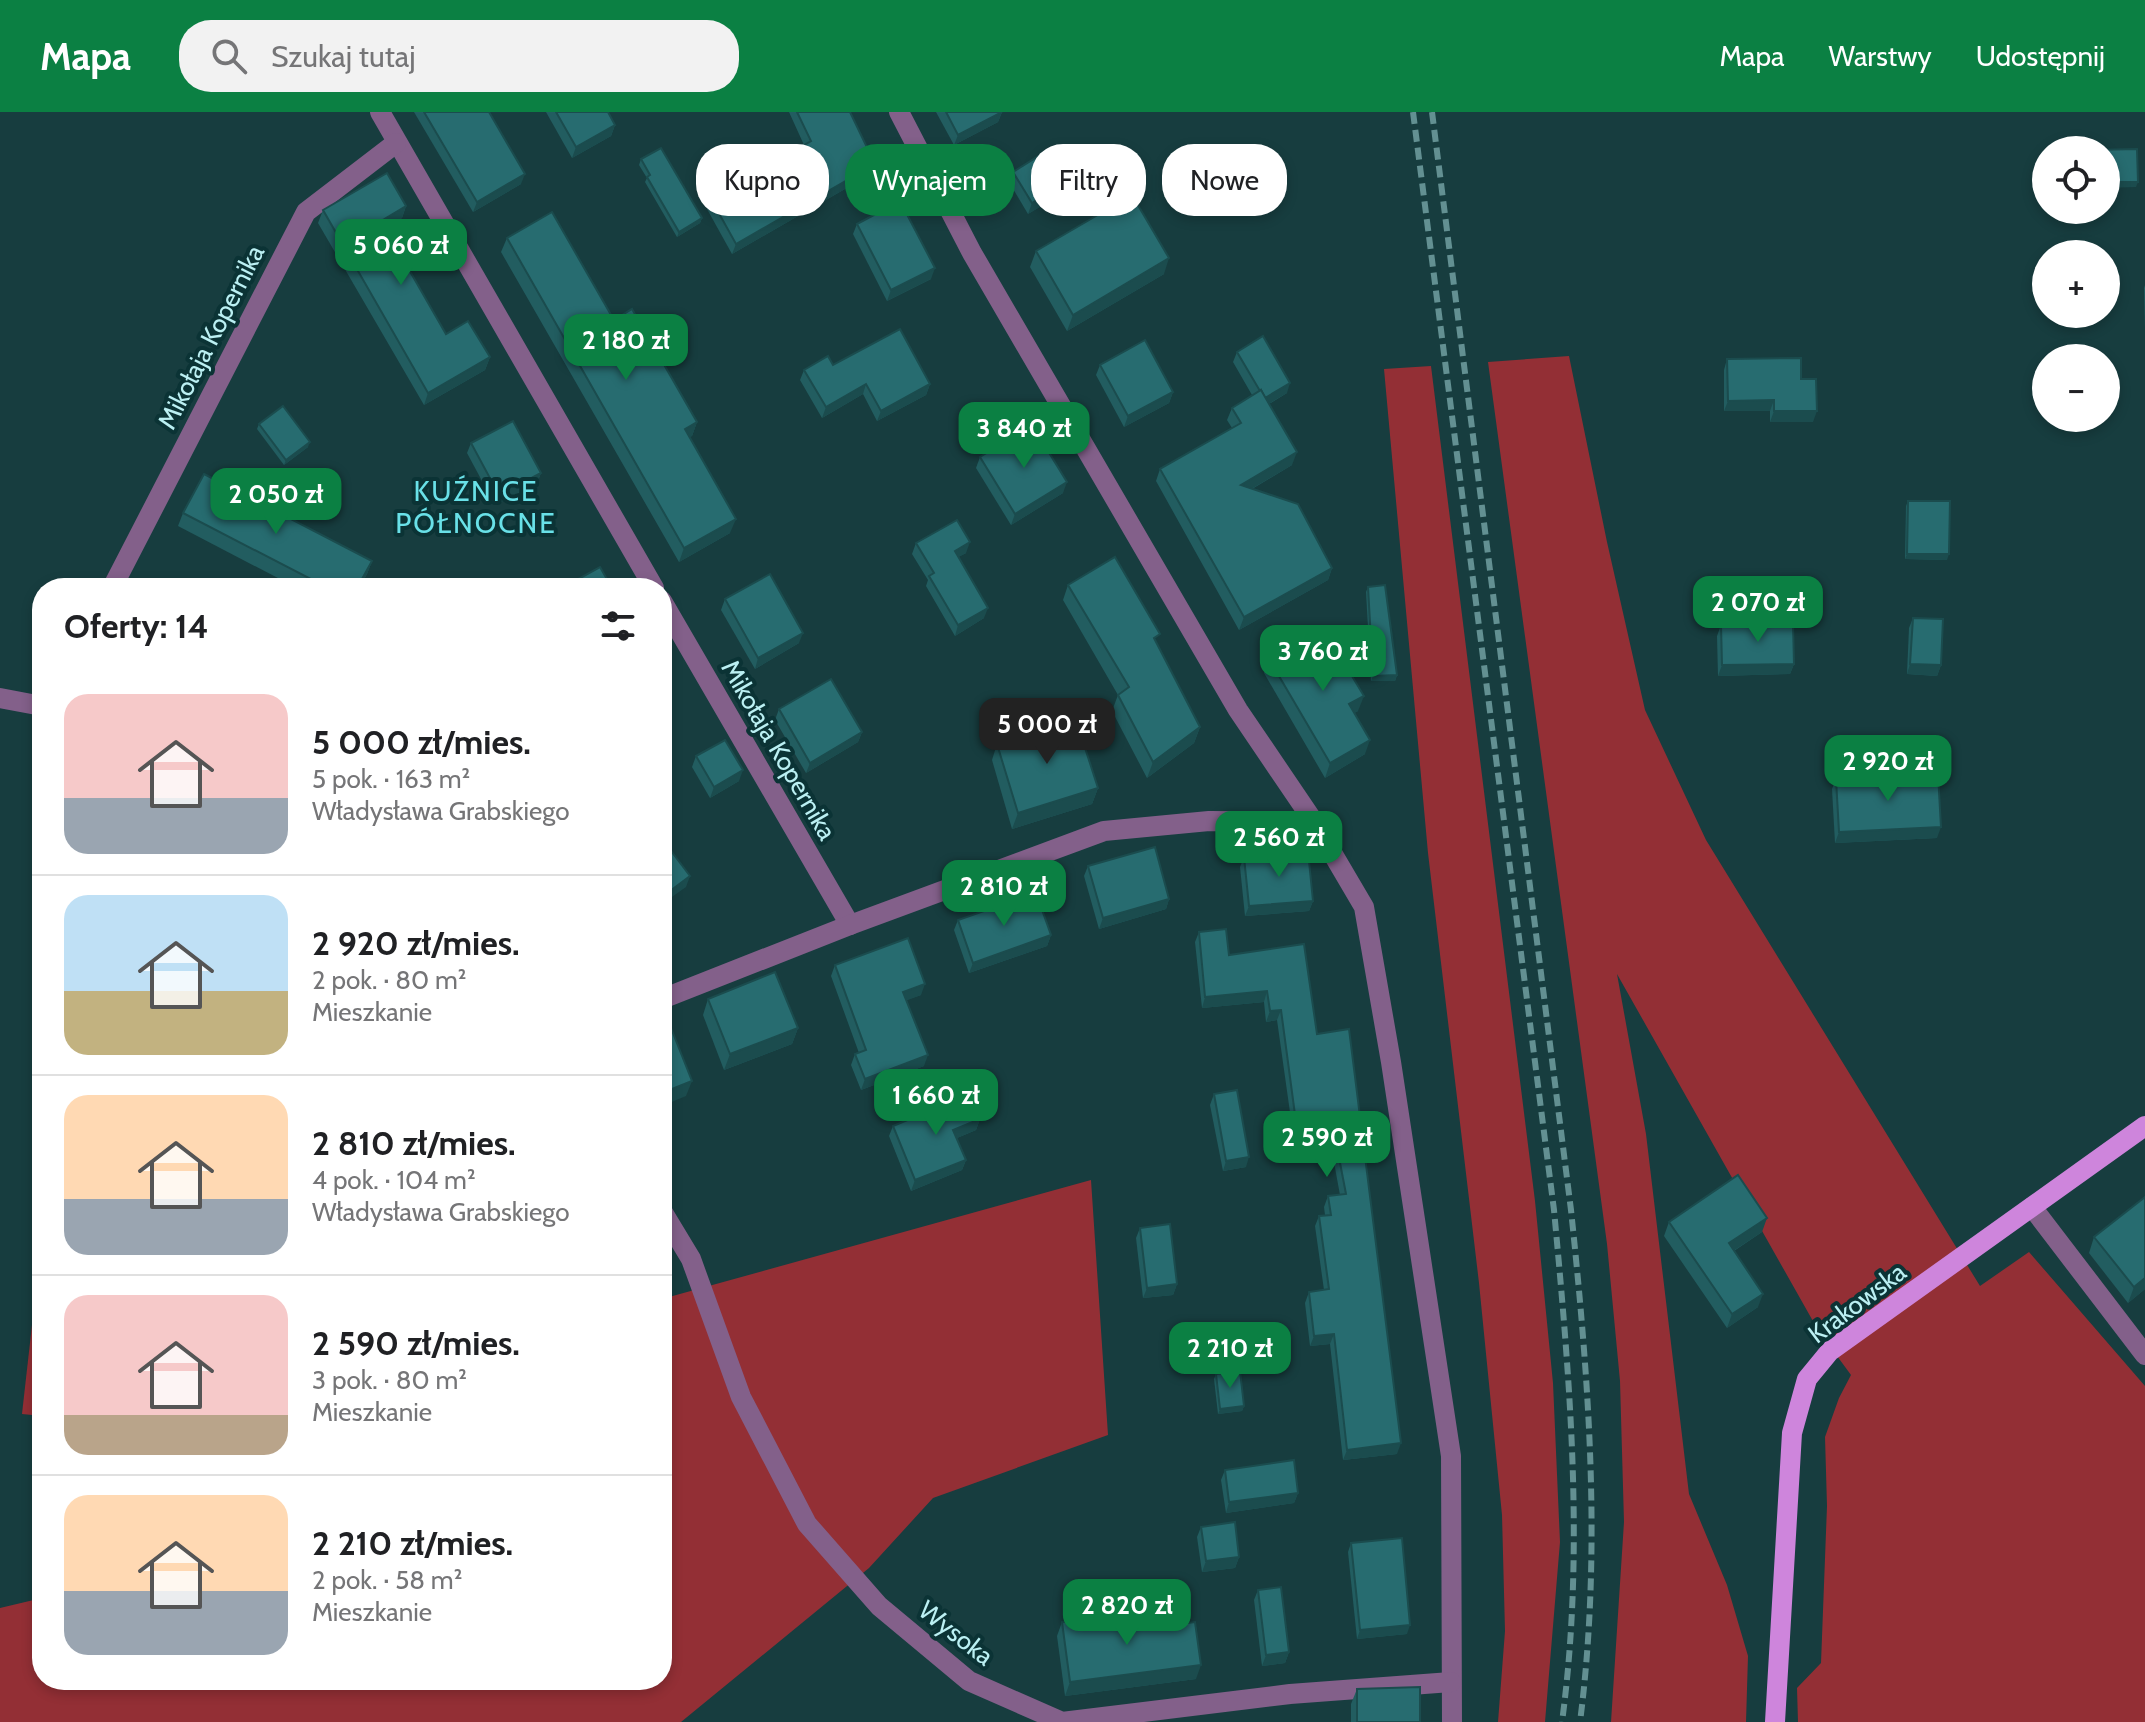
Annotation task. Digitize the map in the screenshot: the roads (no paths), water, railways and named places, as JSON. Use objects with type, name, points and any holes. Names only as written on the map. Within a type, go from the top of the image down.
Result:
[{"type":"main road","name":"Krakowska","points":[[1775,1722],[1792,1433],[1807,1379],[1830,1351],[2145,1126]]},
{"type":"street","points":[[380,112],[648,578]]},
{"type":"street","points":[[899,112],[972,253],[1238,710],[1314,822],[1364,907],[1391,1062],[1451,1456],[1452,1722]]},
{"type":"street","name":"Mikołaja Kopernika","points":[[117,578],[306,212],[396,143]]},
{"type":"street","name":"Mikołaja Kopernika","points":[[672,618],[850,925]]},
{"type":"street","points":[[0,698],[32,704]]},
{"type":"street","points":[[672,995],[1104,831],[1209,821],[1314,822]]},
{"type":"street","points":[[2032,1207],[2145,1355]]},
{"type":"street","name":"Wysoka","points":[[672,1228],[691,1259],[741,1397],[807,1524],[879,1606],[969,1681],[1062,1722],[1290,1694],[1451,1682]]},
{"type":"railway","points":[[1413,112],[1554,1210],[1573,1466],[1573,1594],[1562,1722]]},
{"type":"railway","points":[[1432,112],[1577,1274],[1588,1402],[1592,1530],[1587,1658],[1580,1722]]},
{"type":"district","name":"KUŹNICE PÓŁNOCNE","points":[[476,507]]}]
